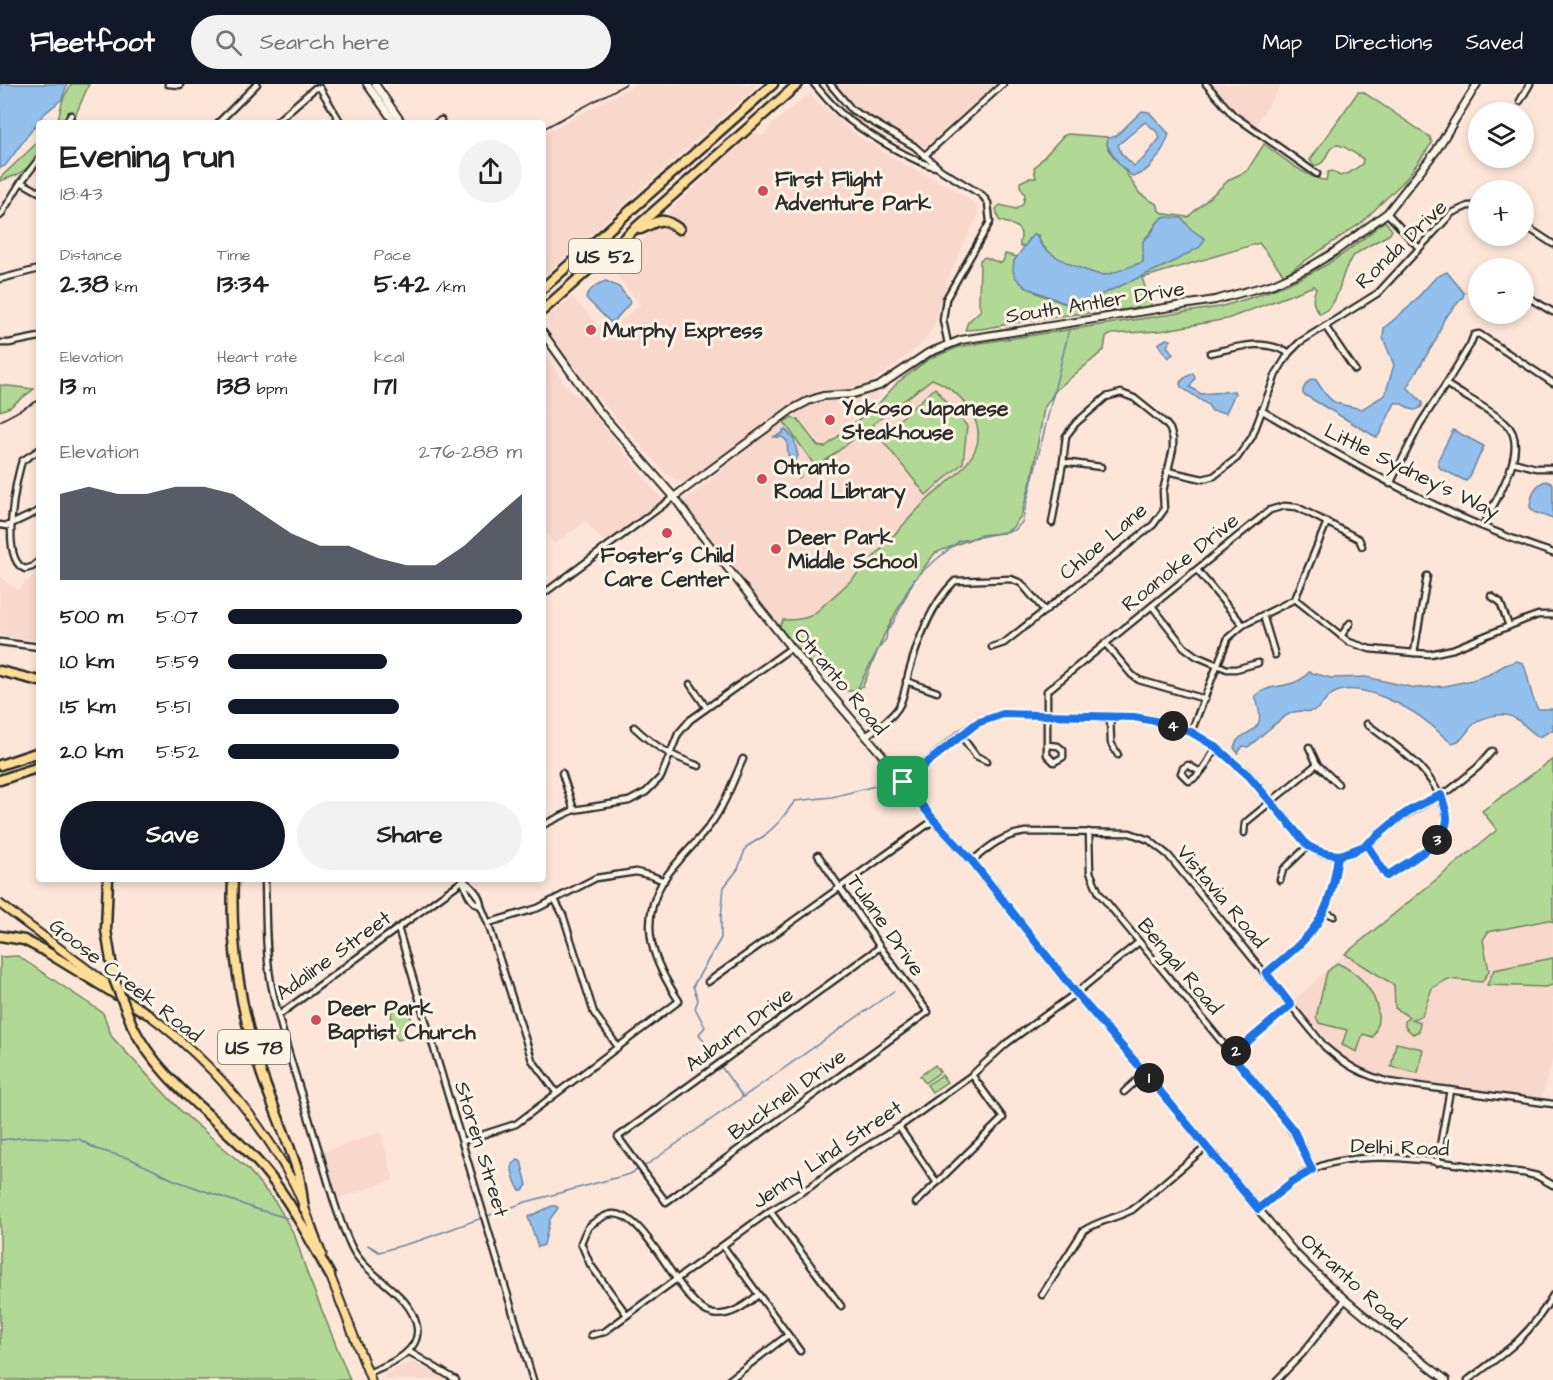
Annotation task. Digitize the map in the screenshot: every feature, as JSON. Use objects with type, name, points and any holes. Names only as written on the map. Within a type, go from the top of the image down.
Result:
[{"type":"highway","name":"US 52","points":[[546,285],[773,84]]},
{"type":"highway","name":"US 52","points":[[546,307],[798,84]]},
{"type":"highway","points":[[630,234],[661,219],[679,229]]},
{"type":"highway","points":[[0,671],[36,680]]},
{"type":"highway","points":[[0,765],[36,753]]},
{"type":"highway","points":[[0,780],[36,767]]},
{"type":"highway","name":"US 78","points":[[108,882],[106,930],[114,979],[139,1038],[180,1090],[233,1137],[269,1174],[285,1196],[330,1275]]},
{"type":"highway","name":"US 78","points":[[233,882],[234,940],[250,1034],[298,1173],[304,1208]]},
{"type":"highway","points":[[0,936],[24,940],[45,951],[148,1014]]},
{"type":"main road","name":"Goose Creek Road","points":[[0,904],[184,1042],[220,1078],[247,1110],[277,1154],[304,1208]]},
{"type":"main road","name":"US 78","points":[[304,1208],[369,1376]]},
{"type":"street","points":[[168,84],[180,85]]},
{"type":"street","points":[[221,120],[257,84]]},
{"type":"street","points":[[367,84],[393,120]]},
{"type":"street","points":[[375,84],[400,120]]},
{"type":"street","points":[[814,84],[847,118],[902,152],[927,165],[937,167]]},
{"type":"street","points":[[830,84],[852,111],[915,146],[937,167],[982,195],[988,203],[990,222],[946,299],[943,320],[948,344]]},
{"type":"street","points":[[922,161],[925,155],[1003,84]]},
{"type":"street","points":[[1206,84],[1233,115],[1317,174]]},
{"type":"street","name":"South Antler Drive","points":[[674,497],[791,410],[823,396],[853,394],[879,386],[928,353],[948,344],[961,340],[1215,300],[1263,287],[1293,275],[1333,254],[1387,213],[1436,151],[1477,84]]},
{"type":"street","points":[[1520,101],[1530,84]]},
{"type":"street","points":[[278,120],[315,88],[320,88],[339,120]]},
{"type":"street","points":[[68,120],[71,115]]},
{"type":"street","points":[[0,216],[36,163]]},
{"type":"street","points":[[21,182],[36,190]]},
{"type":"street","name":"Ronda Drive","points":[[1289,353],[1300,342],[1378,293],[1452,213],[1468,206]]},
{"type":"street","points":[[1387,213],[1419,248]]},
{"type":"street","points":[[1534,232],[1553,244]]},
{"type":"street","points":[[0,279],[36,270]]},
{"type":"street","points":[[1534,301],[1553,312]]},
{"type":"street","points":[[1325,326],[1355,370]]},
{"type":"street","points":[[1390,484],[1420,424],[1476,334],[1553,383]]},
{"type":"street","name":"Otranto Road","points":[[546,337],[598,410],[674,497],[705,540],[791,648],[934,820],[972,861],[1076,993],[1293,1251],[1319,1278],[1345,1300],[1446,1380]]},
{"type":"street","points":[[0,343],[36,338]]},
{"type":"street","points":[[1167,471],[1203,479],[1214,476],[1237,458],[1247,446],[1276,374],[1289,353],[1277,347],[1255,344],[1210,353]]},
{"type":"street","points":[[1446,384],[1506,424],[1516,444],[1513,462],[1483,526]]},
{"type":"street","name":"Chloe Lane","points":[[992,646],[1004,643],[1153,525],[1164,510],[1163,491],[1173,449],[1170,429],[1134,398],[1121,393],[1106,397],[1076,423],[1066,436],[1052,523]]},
{"type":"street","name":"Little Sydney's Way","points":[[1261,410],[1390,484],[1523,543],[1553,553]]},
{"type":"street","points":[[36,452],[22,462],[7,526],[11,554],[16,563],[25,569],[36,564]]},
{"type":"street","points":[[1063,462],[1101,467]]},
{"type":"street","points":[[1513,462],[1536,468],[1553,468]]},
{"type":"street","points":[[546,592],[674,497]]},
{"type":"street","name":"Roanoke Drive","points":[[1047,714],[1047,691],[1270,510],[1284,506],[1297,507],[1359,539],[1362,546]]},
{"type":"street","points":[[0,525],[7,526],[36,512]]},
{"type":"street","points":[[1191,732],[1228,638],[1243,625],[1295,599],[1327,522]]},
{"type":"street","points":[[1197,570],[1243,625]]},
{"type":"street","points":[[1414,653],[1427,576]]},
{"type":"street","points":[[866,736],[889,718],[899,706],[915,650],[936,604],[955,580],[1011,579],[1021,583],[1045,611]]},
{"type":"street","points":[[1491,596],[1500,602],[1509,626]]},
{"type":"street","points":[[1295,599],[1349,642],[1370,649],[1430,654],[1453,649],[1538,615],[1553,615]]},
{"type":"street","points":[[1152,606],[1184,647],[1196,656],[1227,669],[1258,663]]},
{"type":"street","points":[[1263,615],[1275,655]]},
{"type":"street","points":[[1341,636],[1350,623]]},
{"type":"street","points":[[0,642],[36,647]]},
{"type":"street","points":[[1105,643],[1132,675],[1140,680],[1205,699]]},
{"type":"street","points":[[546,824],[574,810],[629,801],[646,792],[661,777],[678,734],[690,720],[791,648]]},
{"type":"street","points":[[906,681],[937,692]]},
{"type":"street","points":[[690,684],[706,707]]},
{"type":"street","points":[[903,782],[960,734],[977,723],[1003,714],[1110,716],[1160,722],[1191,732],[1216,747],[1249,776],[1308,846],[1321,853],[1338,856],[1367,845],[1401,817],[1450,790],[1478,767],[1492,751]]},
{"type":"street","points":[[1047,714],[1047,745]]},
{"type":"street","points":[[1110,716],[1111,743],[1118,755]]},
{"type":"street","points":[[1367,724],[1418,763],[1431,778],[1441,795],[1447,817],[1444,832],[1434,844],[1387,876],[1367,845]]},
{"type":"street","points":[[633,727],[669,755],[699,766]]},
{"type":"street","points":[[960,734],[976,756],[987,761]]},
{"type":"street","points":[[1200,772],[1216,747]]},
{"type":"street","points":[[1309,747],[1317,764],[1338,784]]},
{"type":"street","points":[[463,1141],[516,1124],[679,1001],[654,959],[651,916],[663,881],[710,826],[722,807],[743,759]]},
{"type":"street","points":[[1244,833],[1245,824],[1317,764]]},
{"type":"street","points":[[562,773],[574,810]]},
{"type":"street","points":[[708,982],[934,820]]},
{"type":"street","name":"Vistavia Road","points":[[972,861],[992,844],[1009,835],[1025,832],[1130,833],[1149,840],[1168,855],[1325,1047],[1345,1065],[1389,1082],[1553,1104]]},
{"type":"street","name":"Bengal Road","points":[[1089,832],[1090,872],[1093,882],[1107,904],[1294,1131],[1312,1170]]},
{"type":"street","points":[[1280,880],[1283,870],[1308,846]]},
{"type":"street","name":"Tulane Drive","points":[[818,855],[880,948],[928,1012]]},
{"type":"street","points":[[1266,973],[1312,933],[1325,912],[1335,878],[1338,856]]},
{"type":"street","points":[[488,923],[538,908],[596,878],[636,872],[663,881]]},
{"type":"street","points":[[266,882],[266,923],[271,981],[279,1015],[340,1218],[353,1251],[404,1301],[414,1315],[417,1329],[416,1340],[408,1351],[369,1376]]},
{"type":"street","name":"Adaline Street","points":[[279,1015],[461,882]]},
{"type":"street","points":[[466,882],[481,901],[532,1060],[556,1092]]},
{"type":"street","points":[[555,900],[563,915],[594,1013],[618,1047]]},
{"type":"street","points":[[1325,912],[1334,916]]},
{"type":"street","name":"Storen Street","points":[[398,928],[533,1380]]},
{"type":"street","name":"Jenny Lind Street","points":[[591,1335],[604,1332],[770,1211],[810,1187],[851,1156],[899,1127],[972,1075],[1007,1043],[1076,993],[1139,942]]},
{"type":"street","name":"Auburn Drive","points":[[643,1171],[618,1137],[880,948]]},
{"type":"street","points":[[1232,1055],[1291,1005]]},
{"type":"street","name":"Bucknell Drive","points":[[643,1171],[666,1202],[928,1012]]},
{"type":"street","points":[[1125,1092],[1145,1073]]},
{"type":"street","points":[[916,1203],[1003,1118],[972,1075]]},
{"type":"street","points":[[1437,1163],[1449,1090]]},
{"type":"street","points":[[899,1127],[937,1183]]},
{"type":"street","points":[[1042,1295],[1083,1231],[1131,1210],[1206,1147]]},
{"type":"street","name":"Delhi Road","points":[[1258,1209],[1292,1182],[1312,1170],[1336,1161],[1376,1158],[1437,1163],[1524,1173],[1537,1176],[1553,1185]]},
{"type":"street","points":[[770,1211],[841,1306]]},
{"type":"street","points":[[627,1315],[590,1264],[581,1243],[588,1226],[607,1214],[622,1215],[640,1227],[676,1279],[700,1307],[712,1314],[729,1313],[744,1306],[758,1295]]},
{"type":"street","points":[[723,1246],[800,1351]]},
{"type":"street","points":[[1468,1380],[1520,1340],[1540,1317],[1553,1295]]},
{"type":"street","points":[[1276,1380],[1302,1354],[1345,1300]]},
{"type":"street","points":[[729,1380],[788,1335]]},
{"type":"street","points":[[408,1351],[456,1380]]},
{"type":"shaded area","points":[[636,84],[759,84],[546,274],[546,132]]},
{"type":"shaded area","points":[[833,84],[995,84],[927,147],[922,149],[860,110]]},
{"type":"shaded area","points":[[1212,84],[1282,84],[1255,126],[1231,107]]},
{"type":"shaded area","points":[[811,95],[852,132],[902,163],[953,188],[978,206],[979,215],[947,282],[934,327],[922,345],[873,381],[878,398],[825,446],[818,442],[789,407],[690,480],[679,482],[664,472],[572,368],[550,331],[550,316],[572,296],[606,334],[640,304],[612,270],[677,203],[752,134],[755,132],[763,136],[770,126],[806,96]]},
{"type":"shaded area","points":[[546,354],[565,385],[572,393],[579,396],[663,501],[611,540],[609,546],[586,521],[554,544],[546,532]]},
{"type":"shaded area","points":[[932,379],[941,382],[958,394],[975,419],[979,436],[976,449],[966,465],[923,504],[844,588],[810,616],[783,620],[780,626],[775,628],[679,505],[784,422],[816,466]]},
{"type":"shaded area","points":[[36,574],[36,641],[0,635],[0,577],[17,590]]},
{"type":"shaded area","points":[[1497,830],[1553,900],[1553,1058],[1542,1098],[1389,1077],[1369,1072],[1352,1063],[1335,1050],[1293,1001],[1345,954]]},
{"type":"shaded area","points":[[381,1132],[394,1180],[334,1200],[320,1153]]},
{"type":"shaded area","points":[[409,1363],[416,1363],[446,1380],[382,1380],[387,1373]]},
{"type":"green space","points":[[71,84],[89,84],[73,120],[58,120],[63,99]]},
{"type":"green space","points":[[1358,92],[1363,92],[1430,137],[1432,143],[1406,179],[1361,223],[1284,275],[1259,243],[1142,278],[1152,307],[1048,317],[965,330],[968,322],[981,310],[979,304],[980,260],[985,257],[1000,263],[1003,262],[1005,254],[1017,257],[1014,261],[1036,293],[1074,307],[1171,263],[1196,233],[1164,217],[1145,238],[1143,262],[1107,275],[1085,271],[1064,262],[1047,250],[1038,235],[1028,239],[1026,246],[1020,246],[1019,229],[999,220],[996,209],[1000,205],[1016,209],[1023,204],[1025,195],[1020,182],[1036,178],[1034,168],[1063,136],[1068,134],[1107,137],[1108,149],[1140,194],[1158,205],[1159,211],[1188,217],[1230,179],[1247,171],[1264,144],[1294,166],[1319,179],[1326,180],[1328,172],[1332,171],[1340,176],[1349,173],[1362,164],[1363,159],[1340,145],[1333,146],[1319,165],[1314,165],[1310,160]]},
{"type":"green space","points":[[36,144],[36,162],[17,175],[0,181],[0,178]]},
{"type":"green space","points":[[1385,221],[1392,230],[1390,234],[1363,249],[1351,259],[1336,297],[1327,310],[1320,314],[1314,302],[1316,289],[1314,286],[1227,319],[1160,331],[1112,334],[1106,337],[1104,350],[1056,390],[1044,408],[1032,478],[1021,516],[1012,528],[1004,533],[981,535],[935,553],[910,586],[884,635],[863,686],[853,691],[845,691],[827,674],[805,659],[782,630],[780,626],[783,620],[800,619],[812,615],[853,579],[921,506],[964,466],[975,450],[978,439],[974,418],[968,407],[952,390],[932,379],[825,461],[815,466],[784,422],[792,417],[798,420],[818,446],[825,447],[881,401],[898,382],[929,359],[959,347],[980,343],[1233,303],[1312,273],[1348,250]]},
{"type":"green space","points":[[0,385],[34,389],[10,407],[0,411]]},
{"type":"green space","points":[[935,388],[967,426],[963,463],[926,495],[882,440],[882,435]]},
{"type":"green space","points":[[1553,759],[1553,922],[1548,920],[1488,932],[1483,940],[1489,971],[1482,982],[1448,979],[1432,988],[1422,1016],[1412,1019],[1420,1022],[1419,1031],[1413,1034],[1405,1027],[1405,1021],[1409,1017],[1395,1008],[1394,985],[1345,954],[1497,830],[1482,811]]},
{"type":"green space","points":[[18,956],[103,1013],[112,1037],[182,1112],[248,1169],[276,1203],[295,1236],[307,1273],[350,1380],[0,1380],[0,957]]},
{"type":"green space","points":[[1553,958],[1553,985],[1545,987],[1487,985],[1494,970]]},
{"type":"green space","points":[[1337,963],[1347,968],[1364,983],[1376,1003],[1378,1014],[1373,1037],[1363,1034],[1357,1052],[1342,1045],[1347,1030],[1319,1023],[1316,1017],[1327,972]]},
{"type":"green space","points":[[398,1007],[409,1013],[412,1022],[411,1026],[405,1029],[402,1039],[398,1040],[394,1035],[391,1012]]},
{"type":"green space","points":[[1396,1043],[1423,1049],[1418,1073],[1391,1067]]},
{"type":"green space","points":[[935,1065],[940,1072],[925,1083],[920,1076]]},
{"type":"green space","points":[[942,1075],[947,1082],[932,1092],[927,1085]]},
{"type":"water","points":[[0,84],[67,84],[62,99],[39,120],[36,120],[36,124],[5,166],[0,168]]},
{"type":"water","points":[[1142,111],[1149,112],[1169,134],[1160,154],[1150,166],[1139,175],[1132,176],[1119,164],[1107,145],[1108,138],[1116,136]],"holes":[[[1145,122],[1156,131],[1160,138],[1144,158],[1134,166],[1121,153],[1118,145]]]},
{"type":"water","points":[[1164,217],[1182,218],[1191,229],[1205,239],[1200,247],[1171,263],[1074,307],[1025,287],[1015,277],[1014,261],[1034,233],[1042,246],[1050,253],[1078,268],[1101,275],[1143,262],[1143,241]]},
{"type":"water","points":[[1447,272],[1464,293],[1444,319],[1436,340],[1407,387],[1422,402],[1422,406],[1415,410],[1395,403],[1376,437],[1303,394],[1305,385],[1312,379],[1316,380],[1330,399],[1345,406],[1362,409],[1385,395],[1394,365],[1383,338],[1384,328],[1410,306],[1436,277]]},
{"type":"water","points":[[606,281],[619,287],[631,302],[615,320],[610,322],[586,298],[594,287]]},
{"type":"water","points":[[1166,339],[1171,340],[1167,346],[1173,354],[1168,358],[1158,344]]},
{"type":"water","points":[[1193,373],[1195,378],[1190,387],[1201,394],[1234,391],[1226,413],[1212,411],[1208,405],[1181,387],[1183,379]]},
{"type":"water","points":[[785,429],[794,439],[798,456],[795,460],[801,476],[799,478],[797,466],[788,455],[787,441],[782,437],[773,437],[783,433]]},
{"type":"water","points":[[1453,430],[1484,446],[1466,481],[1441,469],[1438,465],[1438,460]]},
{"type":"water","points":[[1546,481],[1553,484],[1553,519],[1534,512],[1530,507],[1534,491]]},
{"type":"water","points":[[1517,661],[1523,663],[1538,709],[1553,709],[1553,730],[1539,737],[1511,716],[1498,715],[1479,721],[1460,740],[1452,743],[1422,718],[1398,704],[1371,693],[1345,690],[1334,693],[1314,711],[1298,711],[1286,716],[1248,747],[1243,746],[1238,753],[1234,748],[1241,737],[1257,726],[1259,710],[1255,696],[1267,689],[1296,682],[1309,672],[1331,678],[1366,677],[1415,688],[1445,686],[1472,680]]},
{"type":"water","points":[[518,1160],[521,1161],[527,1185],[523,1190],[520,1190],[516,1184],[512,1170],[512,1164]]},
{"type":"water","points":[[552,1206],[558,1208],[550,1219],[544,1245],[538,1247],[528,1217]]},
{"type":"waterway","points":[[852,699],[877,651],[886,639],[887,631],[914,580],[959,541],[1015,530],[1022,522],[1070,326]]},
{"type":"waterway","points":[[716,1059],[699,1034],[705,1027],[695,1008],[698,1000],[693,986],[721,938],[724,887],[738,869],[746,847],[764,836],[779,822],[795,801],[832,797],[891,782],[901,783]]},
{"type":"waterway","points":[[909,785],[919,782]]},
{"type":"waterway","points":[[368,1245],[379,1252],[421,1240],[526,1202],[630,1174],[645,1166],[894,991]]},
{"type":"waterway","points":[[722,1068],[743,1097]]},
{"type":"waterway","points":[[0,1140],[30,1137],[79,1139],[96,1149],[131,1159],[174,1180],[287,1218]]},
{"type":"railway","points":[[546,127],[626,84]]},
{"type":"railway","points":[[0,421],[36,402]]},
{"type":"place","name":"First Flight Adventure Park","points":[[763,191]]},
{"type":"place","name":"Murphy Express","points":[[591,330]]},
{"type":"place","name":"Yokoso Japanese Steakhouse","points":[[830,420]]},
{"type":"place","name":"Otranto Road Library","points":[[762,479]]},
{"type":"place","name":"Foster's Child Care Center","points":[[667,533]]},
{"type":"place","name":"Deer Park Middle School","points":[[776,549]]},
{"type":"place","name":"Deer Park Baptist Church","points":[[316,1020]]},
{"type":"route","points":[[903,782],[960,734],[977,723],[1003,714],[1047,714],[1134,717],[1191,732],[1216,747],[1233,761],[1249,776],[1308,846],[1321,853],[1338,856],[1352,852],[1367,845],[1417,806],[1441,795],[1447,817],[1444,832],[1434,844],[1387,876],[1367,845],[1338,856],[1335,878],[1323,916],[1312,933],[1266,973],[1291,1005],[1232,1055],[1294,1131],[1312,1170],[1292,1182],[1258,1209],[1076,993],[972,861],[903,782]]}]
